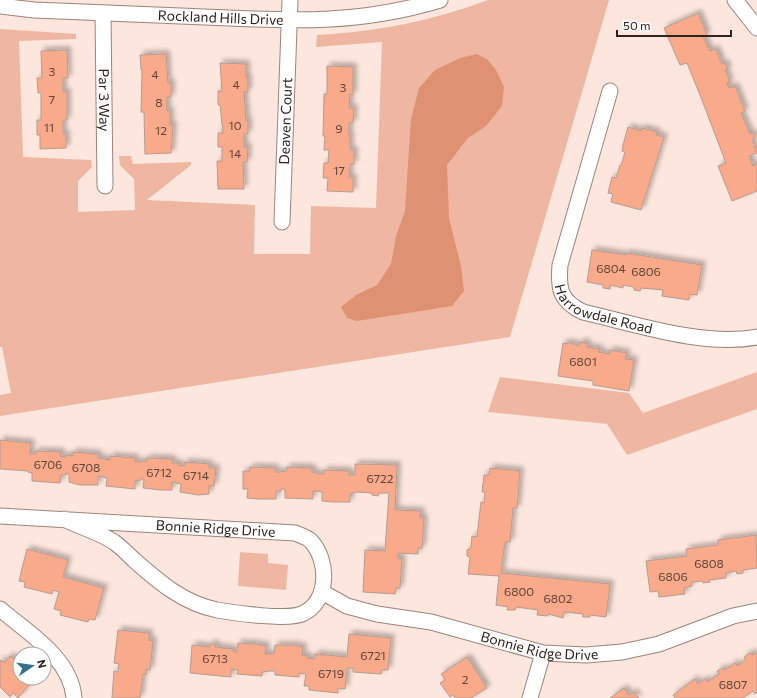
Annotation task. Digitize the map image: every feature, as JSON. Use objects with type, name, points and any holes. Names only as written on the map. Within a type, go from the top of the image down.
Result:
[{"type":"street","name":"Deaven Court","points":[[282,222],[290,0]]},
{"type":"street","name":"Rockland Hills Drive","points":[[0,6],[34,10],[289,21],[334,20],[371,16],[440,0]]},
{"type":"street","points":[[735,0],[757,28]]},
{"type":"street","name":"Par 3 Way","points":[[103,13],[105,186]]},
{"type":"street","name":"Harrowdale Road","points":[[610,91],[560,265],[558,284],[563,295],[569,305],[583,312],[689,336],[718,339],[744,339],[757,337]]},
{"type":"street","name":"Bonnie Ridge Drive","points":[[0,516],[64,519],[295,533],[310,540],[317,550],[324,566],[322,592],[314,606],[304,613],[288,617],[216,610],[196,604],[175,594],[114,542],[64,519]]},
{"type":"street","name":"Bonnie Ridge Drive","points":[[322,592],[347,606],[370,612],[431,622],[543,653],[586,655],[622,652],[659,644],[733,616],[757,611]]},
{"type":"street","points":[[0,609],[55,656],[65,667],[74,698]]},
{"type":"street","points":[[530,698],[543,653]]},
{"type":"shaded area","points":[[488,0],[609,0],[510,337],[0,416],[0,395],[11,393],[2,347],[0,347],[0,29],[76,34],[76,39],[19,41],[23,157],[91,160],[92,167],[78,181],[78,212],[135,210],[134,179],[120,165],[119,156],[131,156],[133,164],[191,162],[191,165],[147,200],[255,205],[254,254],[310,254],[311,206],[376,208],[382,42],[316,47],[317,35],[362,31],[424,20]]},
{"type":"shaded area","points":[[477,54],[487,59],[496,70],[504,87],[502,106],[486,126],[468,138],[447,165],[449,218],[461,266],[464,291],[452,306],[357,321],[347,318],[341,307],[356,295],[377,285],[391,264],[396,236],[405,211],[411,119],[419,88],[435,70],[460,58]]},
{"type":"shaded area","points":[[757,372],[757,409],[627,455],[607,424],[488,412],[500,377],[629,393],[643,413]]},
{"type":"shaded area","points":[[240,552],[268,554],[268,563],[288,565],[286,590],[238,586]]},
{"type":"building","points":[[698,13],[707,35],[703,37],[710,51],[716,49],[722,64],[725,63],[728,69],[725,70],[730,82],[727,83],[729,88],[735,86],[745,111],[741,113],[750,134],[753,133],[755,138],[752,140],[757,153],[749,156],[753,166],[756,164],[757,166],[757,191],[732,201],[718,166],[726,163],[700,95],[687,63],[680,65],[664,28]]},
{"type":"building","points":[[67,50],[68,78],[63,78],[63,92],[67,92],[67,120],[63,120],[63,134],[66,134],[66,148],[40,149],[40,135],[37,135],[37,120],[41,120],[41,93],[38,93],[37,78],[42,78],[41,51]]},
{"type":"building","points":[[166,54],[168,83],[171,83],[171,97],[167,97],[167,111],[170,111],[170,125],[173,125],[171,153],[145,154],[144,112],[141,112],[142,70],[140,55]]},
{"type":"building","points":[[220,63],[246,64],[248,92],[244,92],[246,120],[248,120],[248,134],[244,134],[244,147],[248,147],[247,162],[243,162],[244,189],[218,189],[217,161],[222,161],[222,147],[218,147],[218,133],[223,133],[220,105],[218,105],[218,91],[222,91]]},
{"type":"building","points":[[327,66],[353,67],[353,95],[350,94],[349,108],[354,108],[353,123],[349,123],[349,136],[350,150],[354,150],[354,164],[350,164],[349,178],[353,178],[353,192],[327,191],[328,178],[323,178],[324,163],[328,163],[329,150],[324,150],[325,136],[323,136],[324,94],[327,94]]},
{"type":"building","points":[[628,127],[641,131],[642,128],[657,132],[656,135],[664,137],[641,210],[611,202],[613,194],[608,193],[612,177],[616,178],[620,165],[621,166],[625,152],[622,151],[623,145]]},
{"type":"building","points":[[592,250],[626,255],[626,253],[702,265],[697,295],[690,294],[689,300],[662,296],[663,290],[641,288],[640,291],[634,290],[634,287],[623,285],[623,288],[610,285],[610,289],[603,288],[603,285],[587,282]]},
{"type":"building","points":[[568,342],[579,346],[580,342],[587,343],[587,347],[600,349],[599,352],[610,354],[610,350],[627,353],[625,359],[634,360],[629,391],[593,385],[593,381],[558,376],[563,343],[568,344]]},
{"type":"building","points":[[0,440],[31,443],[30,454],[36,454],[36,451],[61,452],[60,456],[66,457],[66,455],[73,456],[73,452],[98,454],[98,458],[110,460],[110,456],[135,458],[135,462],[147,461],[147,458],[172,459],[172,463],[178,463],[178,465],[184,466],[185,462],[209,464],[209,468],[216,468],[214,486],[209,486],[209,494],[198,495],[180,492],[181,484],[176,482],[172,482],[172,490],[143,488],[144,479],[140,479],[140,481],[135,480],[135,489],[106,486],[107,478],[98,476],[98,485],[80,485],[69,482],[69,474],[66,473],[66,475],[61,475],[60,483],[32,481],[32,473],[28,471],[0,469]]},
{"type":"building","points":[[355,464],[397,465],[395,510],[421,511],[420,518],[424,518],[422,548],[418,548],[418,554],[398,553],[398,558],[402,559],[400,588],[396,588],[395,594],[363,592],[365,550],[385,551],[389,493],[379,493],[378,496],[372,495],[372,493],[356,492],[350,494],[350,502],[332,502],[322,501],[322,492],[317,491],[313,491],[313,499],[285,498],[285,489],[281,489],[281,491],[276,491],[276,499],[258,499],[247,498],[248,489],[243,489],[243,471],[250,471],[250,467],[275,468],[275,472],[287,471],[287,467],[312,468],[312,472],[319,474],[324,474],[324,470],[349,471],[349,475],[355,475]]},
{"type":"building","points":[[490,468],[520,471],[517,508],[513,508],[510,542],[505,542],[501,573],[610,584],[606,617],[590,615],[590,617],[583,617],[583,614],[564,612],[563,618],[548,614],[548,616],[537,615],[538,610],[516,607],[515,610],[507,610],[508,607],[496,605],[499,576],[468,574],[470,557],[467,556],[467,550],[471,548],[472,536],[477,537],[481,502],[484,503],[485,492],[482,492],[484,475],[489,475]]},
{"type":"building","points":[[756,535],[757,568],[743,570],[743,573],[737,574],[736,571],[726,573],[726,578],[709,580],[710,582],[692,582],[692,586],[684,588],[685,594],[659,597],[658,591],[650,592],[646,561],[687,556],[686,549],[718,545],[718,540]]},
{"type":"building","points":[[27,549],[68,560],[63,577],[104,588],[95,620],[89,619],[88,622],[60,615],[61,611],[54,609],[59,592],[53,590],[52,594],[24,587],[25,582],[19,581]]},
{"type":"building","points":[[118,630],[149,633],[149,640],[153,641],[150,670],[146,669],[146,675],[143,674],[140,698],[112,698],[114,671],[118,672],[119,664],[114,663]]},
{"type":"building","points":[[349,634],[391,638],[388,670],[382,670],[381,674],[353,672],[353,668],[347,668],[345,689],[338,688],[338,693],[309,690],[309,686],[304,686],[306,674],[299,673],[299,677],[275,675],[275,671],[269,671],[262,672],[262,676],[237,674],[238,670],[231,669],[231,677],[190,673],[192,645],[210,647],[210,644],[216,644],[215,647],[233,649],[233,651],[237,652],[238,643],[255,644],[266,646],[265,654],[269,654],[274,653],[275,645],[292,645],[303,647],[302,655],[307,656],[307,658],[314,659],[315,654],[347,657]]},
{"type":"building","points":[[757,652],[757,692],[755,694],[753,691],[743,698],[675,698],[673,695],[695,679],[698,684],[705,679],[707,682],[719,674],[717,671],[723,668],[725,670],[735,663],[738,666],[746,659],[744,657],[750,653],[752,655]]},
{"type":"building","points":[[10,656],[12,657],[12,686],[28,686],[18,698],[13,693],[10,697],[0,687],[0,660],[5,662]]},
{"type":"building","points":[[467,657],[487,688],[471,698],[455,698],[453,695],[450,697],[440,683],[445,680],[441,674]]},
{"type":"building","points":[[624,688],[629,695],[634,692],[639,698],[610,698]]}]
